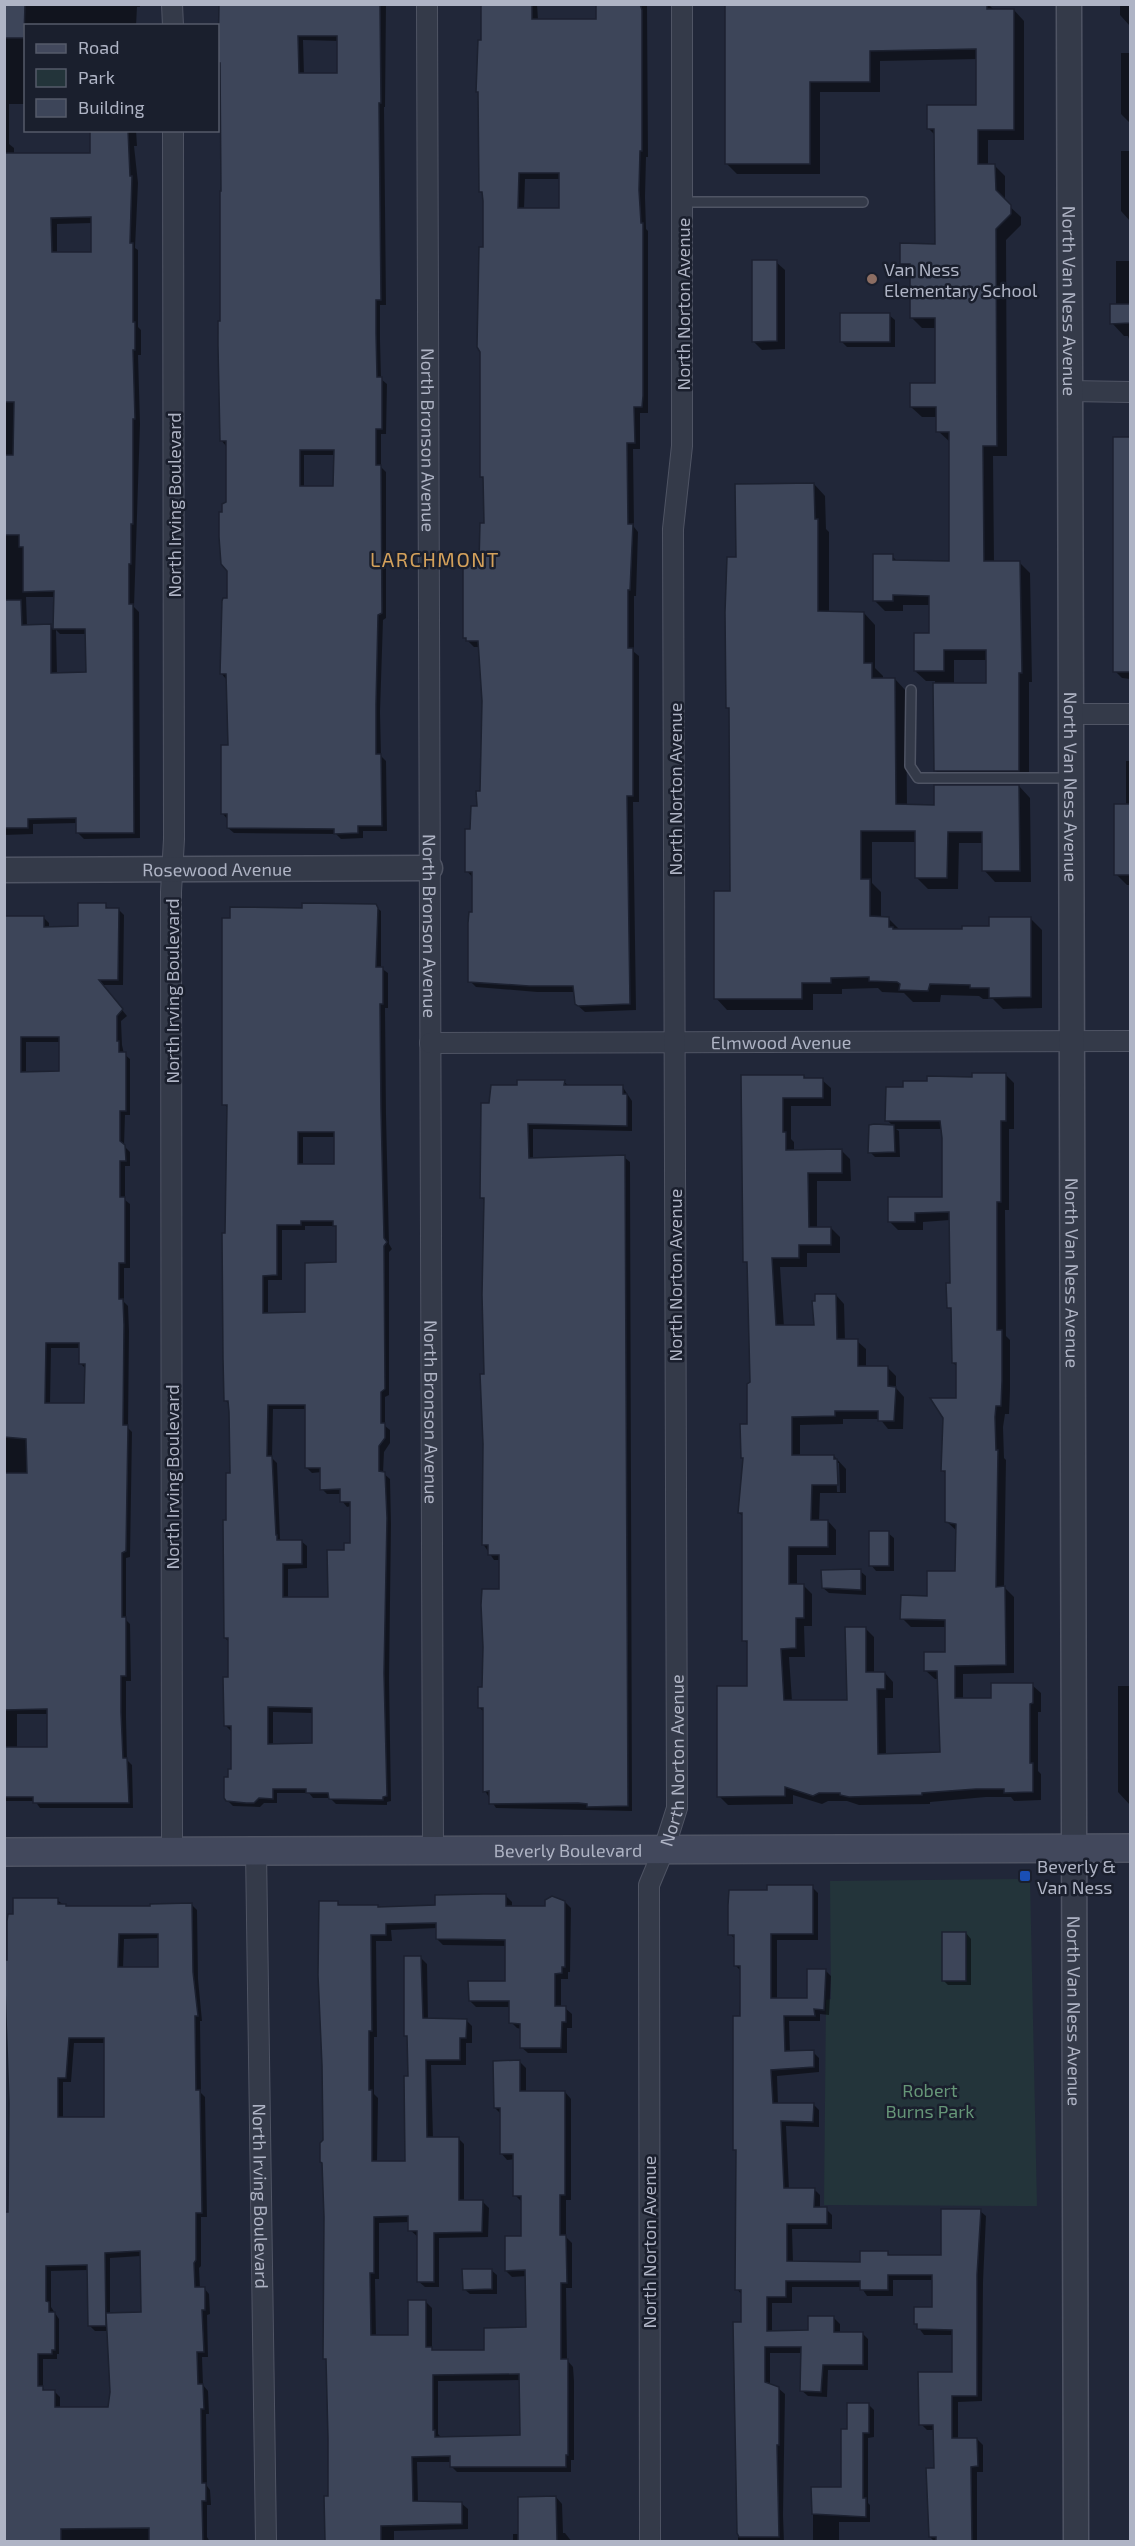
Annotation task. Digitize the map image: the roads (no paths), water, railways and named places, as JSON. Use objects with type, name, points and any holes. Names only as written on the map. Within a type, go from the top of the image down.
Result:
[{"type":"main road","name":"Beverly Boulevard","points":[[4,1852],[1131,1848]]},
{"type":"street","points":[[172,4],[172,24]]},
{"type":"street","name":"North Bronson Avenue","points":[[427,4],[433,1850]]},
{"type":"street","name":"North Norton Avenue","points":[[650,2541],[650,1885],[677,1808],[673,529],[682,446],[682,4]]},
{"type":"street","name":"North Van Ness Avenue","points":[[1069,4],[1076,2541]]},
{"type":"street","name":"North Irving Boulevard","points":[[172,1851],[173,132]]},
{"type":"street","points":[[1070,391],[1131,392]]},
{"type":"street","points":[[1070,714],[1131,714]]},
{"type":"street","name":"Rosewood Avenue","points":[[4,870],[430,868]]},
{"type":"street","name":"Elmwood Avenue","points":[[430,1042],[1131,1041]]},
{"type":"street","name":"North Irving Boulevard","points":[[256,1850],[266,2541]]},
{"type":"lane","points":[[683,202],[863,202]]},
{"type":"lane","points":[[911,690],[910,766],[918,778],[1070,778]]},
{"type":"place","name":"Van Ness Elementary School","points":[[872,279]]},
{"type":"place","name":"Beverly & Van Ness","points":[[1025,1876]]},
{"type":"district","name":"LARCHMONT","points":[[435,559]]},
{"type":"park label","name":"Robert Burns Park","points":[[930,2100]]}]
